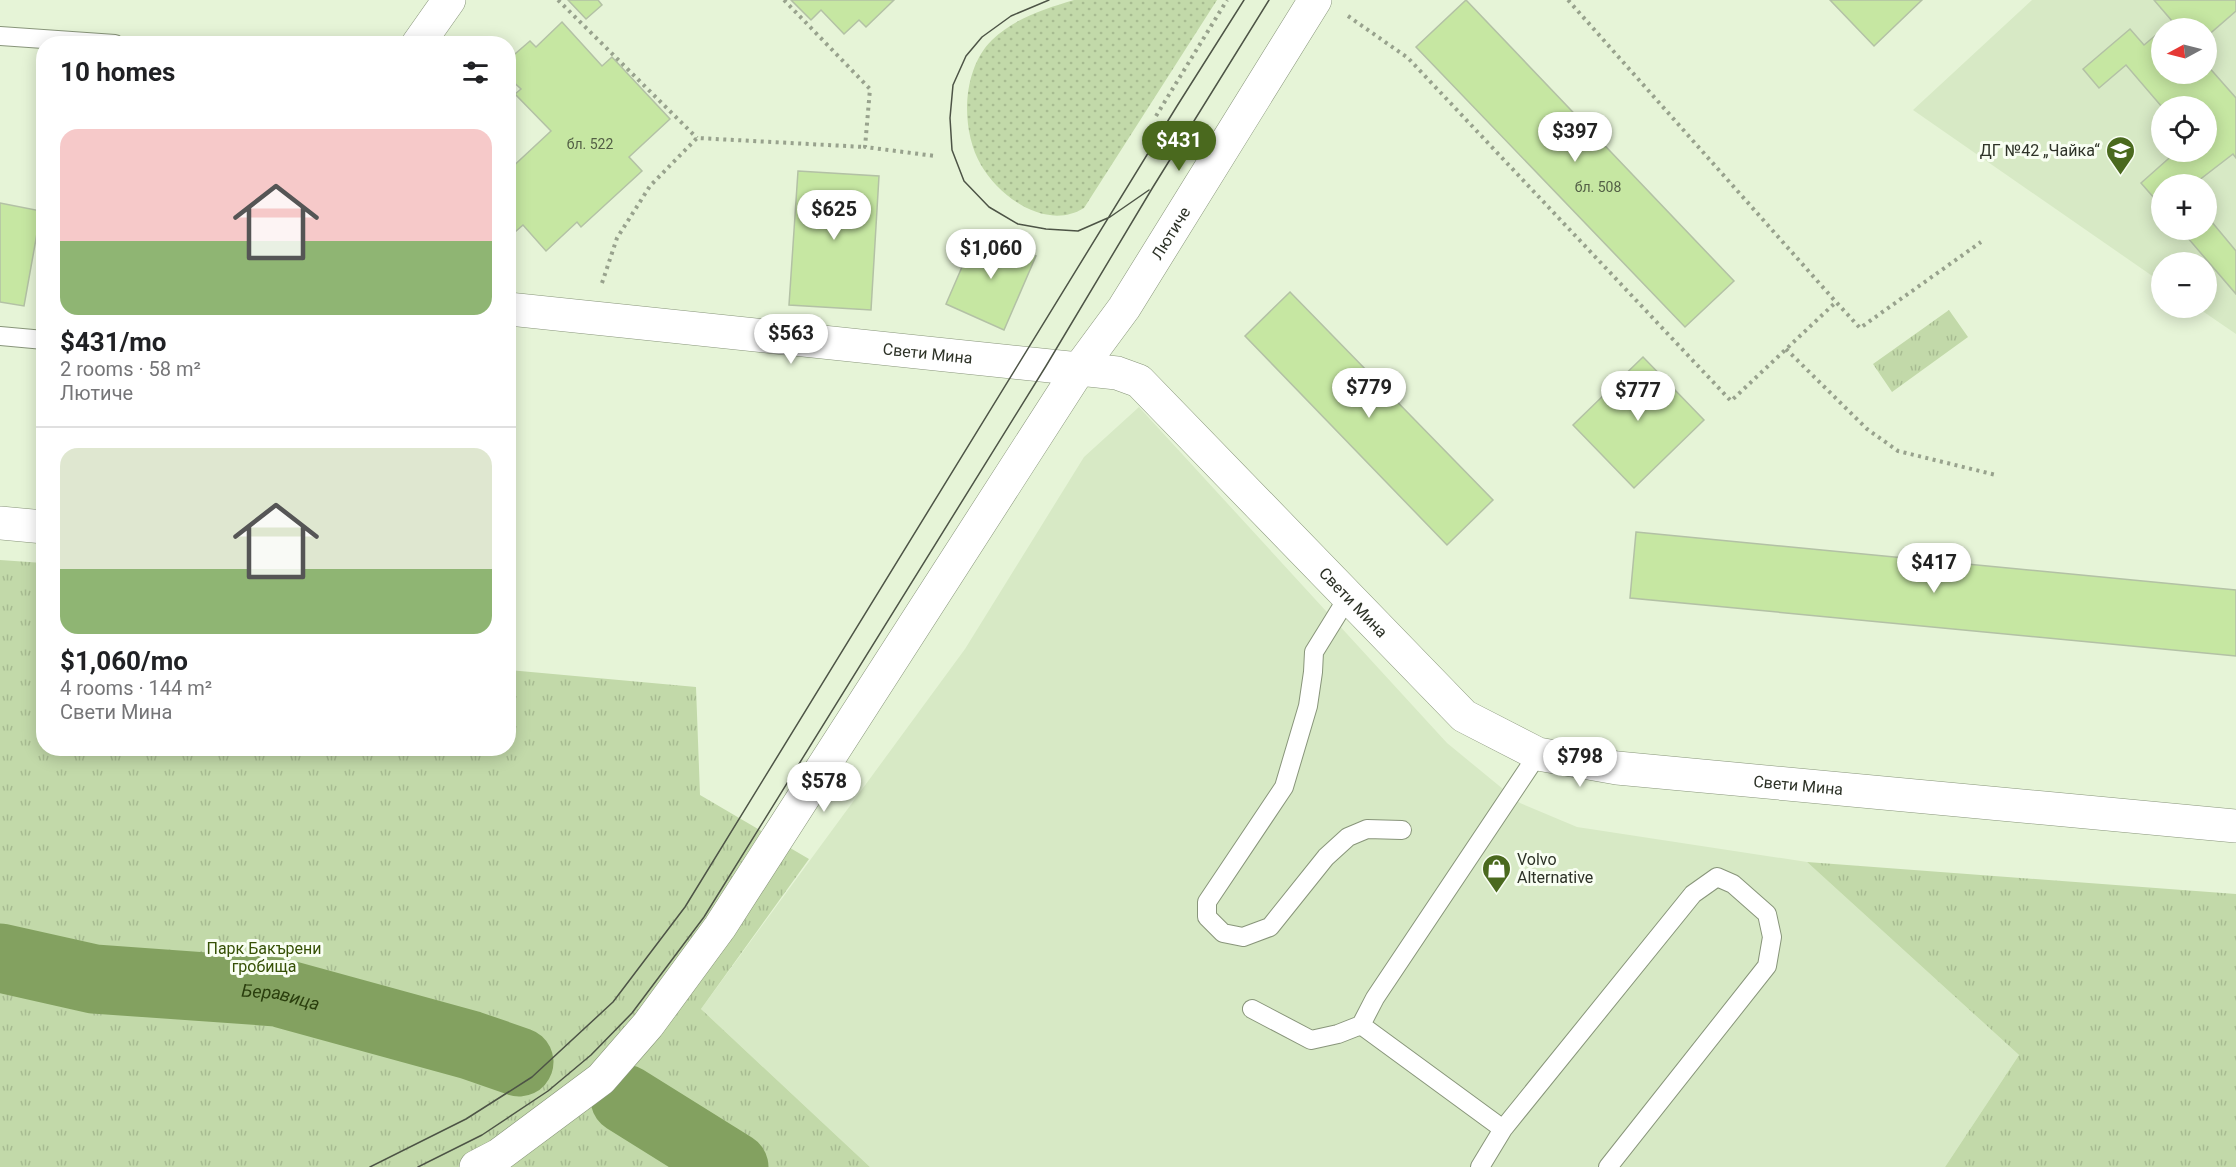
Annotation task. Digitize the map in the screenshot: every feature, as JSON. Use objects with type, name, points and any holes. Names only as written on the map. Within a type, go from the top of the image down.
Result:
[{"type":"street","points":[[423,36],[448,0]]},
{"type":"street","name":"Лютиче","points":[[476,1167],[499,1155],[601,1079],[648,1025],[720,927],[1079,369],[1124,308],[1327,5]]},
{"type":"street","name":"Свети Мина","points":[[516,310],[1117,373],[1139,381],[1464,716],[1538,754],[1617,768],[2236,826]]},
{"type":"street","points":[[0,523],[36,526]]},
{"type":"lane","points":[[0,36],[36,39]]},
{"type":"lane","points":[[0,336],[36,339]]},
{"type":"lane","points":[[1348,597],[1314,652],[1308,706],[1284,787],[1207,902],[1207,918],[1223,933],[1243,937],[1270,927],[1326,857],[1348,837],[1367,829],[1402,830]]},
{"type":"lane","points":[[1252,1009],[1311,1040],[1338,1034],[1361,1025],[1375,998],[1538,754]]},
{"type":"lane","points":[[1480,1167],[1503,1129],[1693,894],[1717,877],[1733,884],[1767,914],[1772,937],[1767,966],[1608,1167]]},
{"type":"lane","points":[[1361,1025],[1503,1129]]},
{"type":"path","points":[[558,0],[697,138],[865,147],[935,156]]},
{"type":"path","points":[[784,0],[870,89],[865,147]]},
{"type":"path","points":[[1156,116],[1227,0]]},
{"type":"path","points":[[1568,0],[1860,328],[1981,242]]},
{"type":"path","points":[[1327,5],[1408,58],[1731,401],[1836,302]]},
{"type":"path","points":[[590,318],[617,238],[650,186],[697,138]]},
{"type":"path","points":[[1786,349],[1867,429],[1898,451],[1996,475]]},
{"type":"shaded area","name":"ДГ №42 „Чайка“","points":[[2032,0],[2236,0],[2236,334],[2213,318],[2217,318],[2217,252],[2151,252],[2151,275],[1913,110]]},
{"type":"shaded area","points":[[1139,407],[1447,743],[1520,803],[1577,827],[1807,862],[2019,1055],[1945,1167],[870,1167],[701,1009],[965,649],[1084,457]]},
{"type":"green space","points":[[1074,0],[1217,0],[1084,208],[1070,214],[1055,216],[1040,213],[1012,199],[989,177],[974,150],[967,117],[967,100],[975,67],[982,52],[992,40],[1020,20]]},
{"type":"green space","points":[[1949,310],[1968,337],[1892,392],[1873,364]]},
{"type":"green space","name":"Парк Бакърени гробища","points":[[0,560],[36,563],[36,756],[516,756],[516,671],[696,687],[700,795],[809,859],[701,1009],[870,1167],[0,1167]]},
{"type":"green space","points":[[1807,862],[2236,894],[2236,1167],[1945,1167],[2019,1055]]},
{"type":"building","points":[[568,0],[598,0],[602,5],[586,19]]},
{"type":"building","points":[[791,0],[894,0],[866,27],[859,20],[844,34],[821,10],[811,20]]},
{"type":"building","points":[[1466,0],[1734,281],[1685,327],[1416,47]]},
{"type":"building","points":[[1830,0],[1922,0],[1874,46]]},
{"type":"building","points":[[2154,0],[2236,0],[2236,11],[2217,27],[2217,18],[2169,18]]},
{"type":"building","points":[[562,22],[602,66],[612,57],[670,119],[629,157],[642,171],[581,227],[577,222],[546,251],[523,225],[516,231],[516,164],[551,131],[516,95],[521,89],[516,84],[516,53],[530,41],[536,47]]},
{"type":"building","points":[[2130,29],[2144,45],[2151,39],[2151,84],[2217,84],[2217,76],[2236,98],[2236,158],[2233,154],[2207,174],[2151,174],[2165,162],[2217,162],[2217,96],[2153,96],[2126,65],[2099,88],[2083,69]]},
{"type":"building","points":[[798,171],[879,176],[871,310],[789,305]]},
{"type":"building","points":[[2151,174],[2151,194],[2141,183]]},
{"type":"building","points":[[0,203],[36,210],[36,239],[24,306],[0,302]]},
{"type":"building","points":[[2217,228],[2236,251],[2236,294],[2217,272],[2217,252],[2200,252],[2190,240],[2217,240]]},
{"type":"building","points":[[978,230],[1036,256],[1004,330],[946,304]]},
{"type":"building","points":[[1290,292],[1493,500],[1447,545],[1245,336]]},
{"type":"building","points":[[1643,357],[1704,420],[1634,488],[1573,425]]},
{"type":"building","points":[[1636,532],[2236,590],[2236,656],[1630,598]]},
{"type":"waterway","name":"Беравица","points":[[0,958],[94,979],[277,992],[470,1045],[519,1062]]},
{"type":"waterway","name":"Беравица","points":[[625,1099],[734,1167]]},
{"type":"tram line","points":[[1049,0],[1011,16],[982,37],[966,56],[953,85],[950,118],[952,150],[964,181],[989,207],[1018,224],[1078,231],[1110,217],[1149,190]]},
{"type":"tram line","points":[[370,1167],[466,1119],[532,1077],[613,1002],[685,907],[1244,0]]},
{"type":"tram line","points":[[418,1167],[482,1135],[548,1091],[591,1055],[632,1013],[704,917],[1046,366],[1269,0]]},
{"type":"place","name":"ДГ №42 „Чайка“","points":[[2121,176]]},
{"type":"place","name":"Volvo Alternative","points":[[1496,894]]}]
